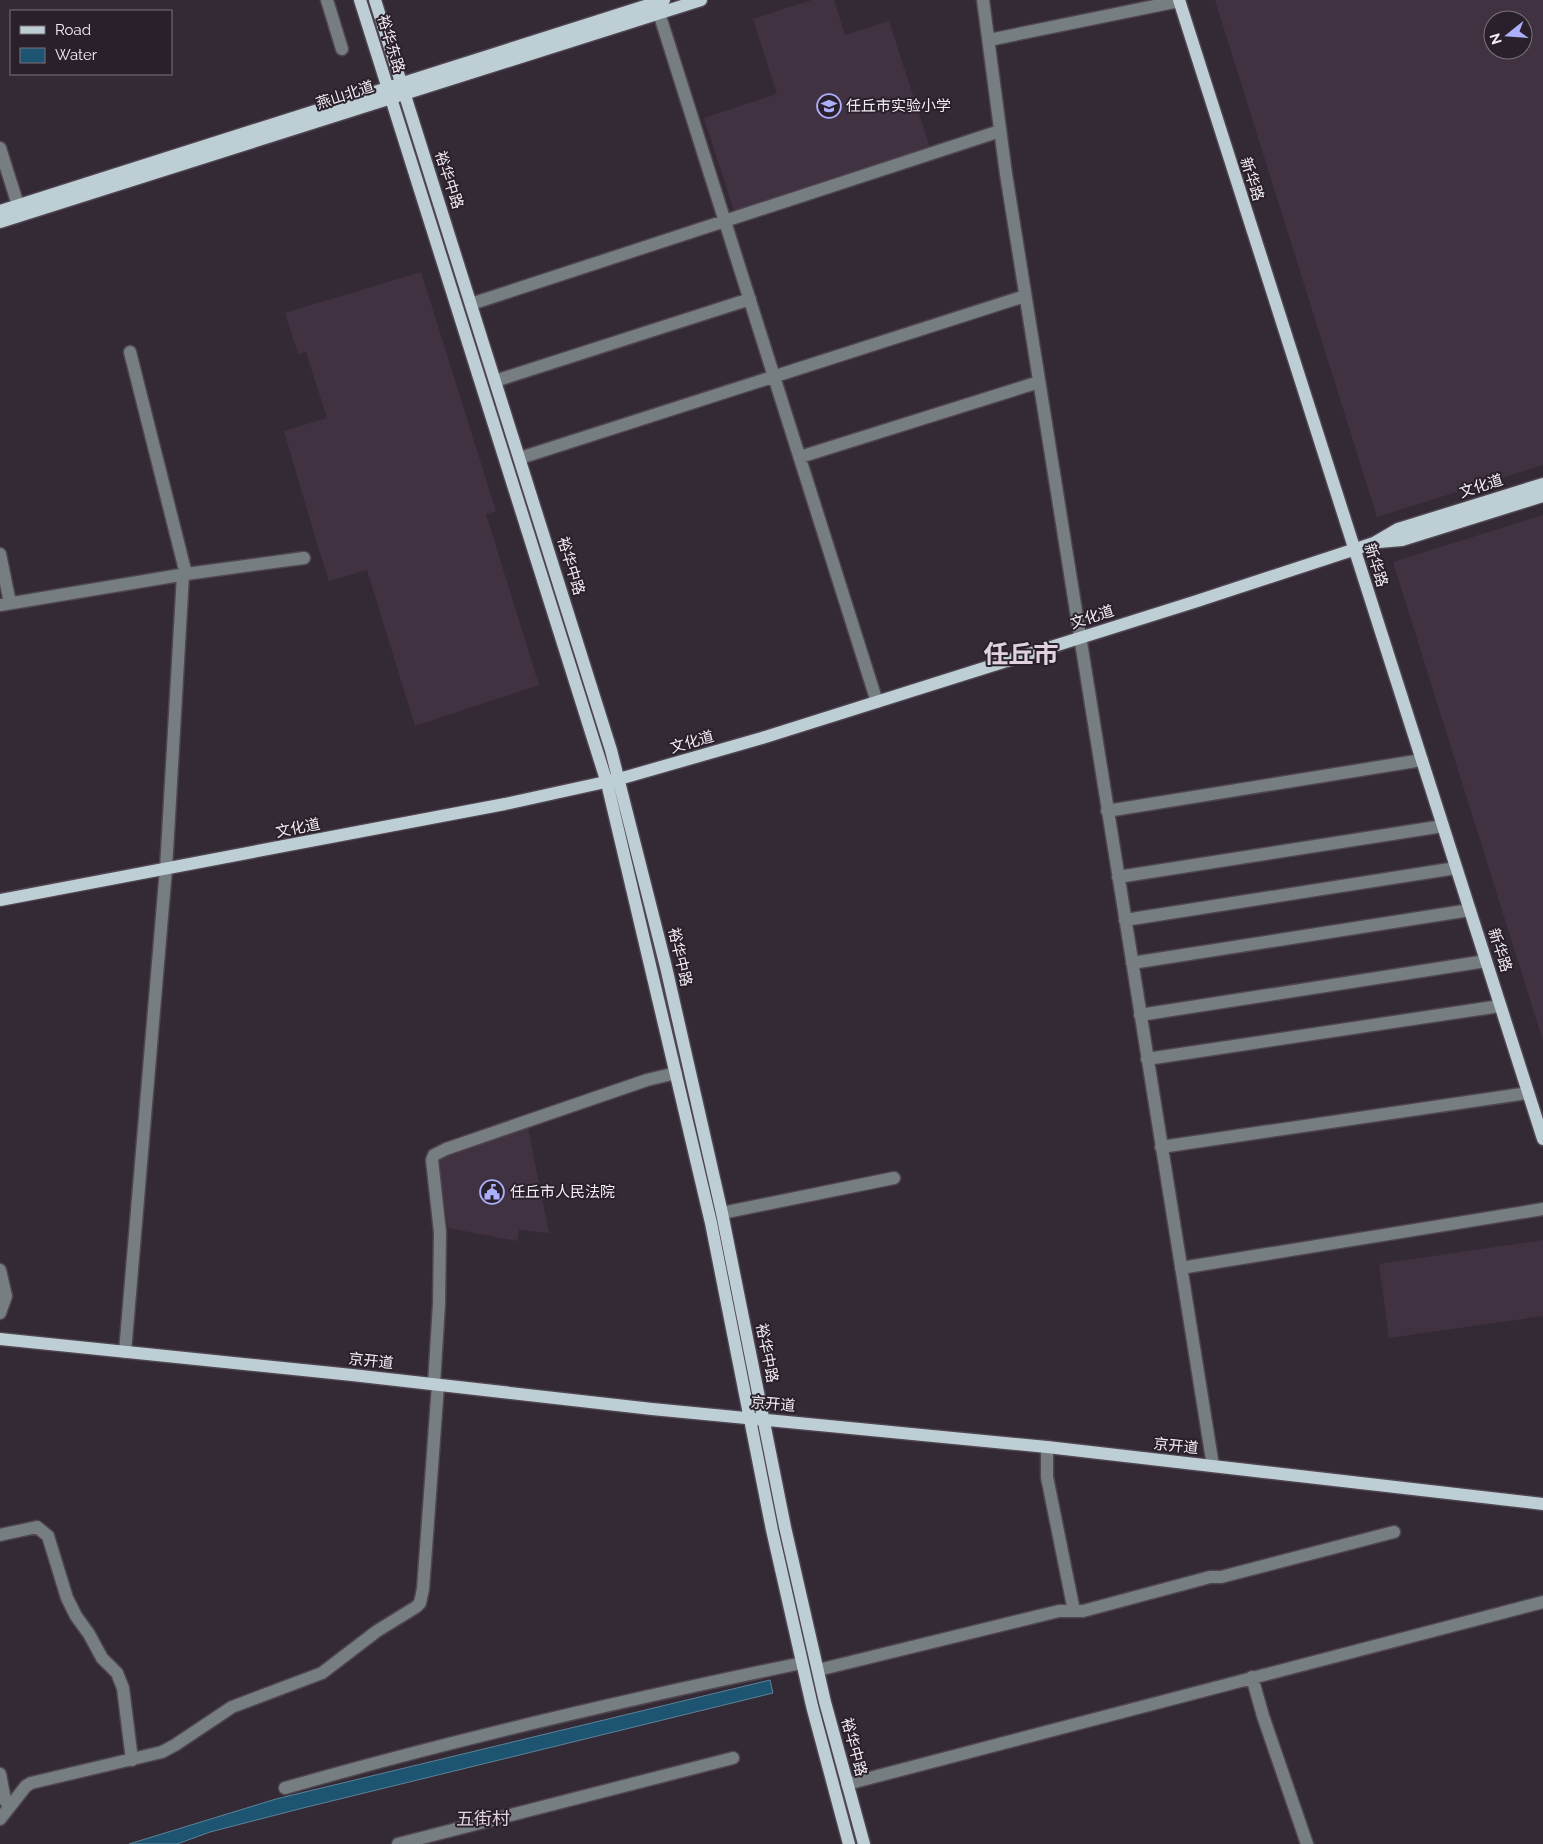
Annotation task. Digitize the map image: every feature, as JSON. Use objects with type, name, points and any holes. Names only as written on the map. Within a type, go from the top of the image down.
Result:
[{"type":"main road","name":"裕华东路","points":[[360,0],[389,92]]},
{"type":"main road","name":"裕华东路","points":[[375,0],[403,88]]},
{"type":"main road","name":"燕山北道","points":[[403,88],[664,0]]},
{"type":"main road","name":"燕山北道","points":[[0,211],[389,92],[701,0]]},
{"type":"main road","name":"新华路","points":[[1179,0],[1543,1139]]},
{"type":"main road","name":"裕华中路","points":[[403,88],[520,458],[666,967],[722,1213],[785,1527],[818,1670],[864,1844]]},
{"type":"main road","name":"燕山北道","points":[[0,222],[389,92]]},
{"type":"main road","name":"裕华中路","points":[[389,92],[613,781],[676,1073],[711,1223],[772,1530],[812,1706],[849,1844]]},
{"type":"main road","name":"文化道","points":[[1374,543],[1398,529],[1543,484]]},
{"type":"main road","name":"文化道","points":[[0,900],[505,804],[613,781],[762,738],[877,702],[1354,549],[1374,543],[1402,540],[1543,496]]},
{"type":"main road","name":"京开道","points":[[0,1339],[436,1384],[652,1409],[1048,1447],[1543,1504]]},
{"type":"street","points":[[327,0],[342,49]]},
{"type":"street","points":[[983,0],[1000,131],[1025,296],[1213,1466]]},
{"type":"street","points":[[989,40],[1179,0]]},
{"type":"street","points":[[659,13],[877,702]]},
{"type":"street","points":[[471,304],[1000,131]]},
{"type":"street","points":[[0,148],[18,205]]},
{"type":"street","points":[[520,458],[1025,296]]},
{"type":"street","points":[[495,380],[750,299]]},
{"type":"street","points":[[125,1352],[166,869],[185,575],[130,352]]},
{"type":"street","points":[[800,457],[1039,382]]},
{"type":"street","points":[[0,554],[5,604],[304,558]]},
{"type":"street","points":[[1107,811],[1422,760]]},
{"type":"street","points":[[1118,877],[1443,826]]},
{"type":"street","points":[[1125,920],[1456,868]]},
{"type":"street","points":[[1132,963],[1470,910]]},
{"type":"street","points":[[1140,1016],[1486,961]]},
{"type":"street","points":[[1147,1060],[1500,1006]]},
{"type":"street","points":[[0,1819],[26,1786],[31,1783],[152,1755],[168,1749],[232,1707],[322,1674],[377,1631],[420,1603],[423,1589],[439,1304],[440,1232],[432,1160],[434,1155],[446,1149],[647,1080],[676,1073]]},
{"type":"street","points":[[1161,1147],[1528,1093]]},
{"type":"street","points":[[722,1213],[894,1178]]},
{"type":"street","points":[[1181,1268],[1543,1209]]},
{"type":"street","points":[[0,1270],[6,1296],[0,1313]]},
{"type":"street","points":[[1048,1447],[1047,1477],[1074,1611]]},
{"type":"street","points":[[0,1534],[37,1527],[48,1536],[71,1607],[102,1658],[117,1673],[123,1688],[132,1760]]},
{"type":"street","points":[[818,1670],[1059,1611],[1082,1611],[1210,1577],[1221,1577],[1394,1532]]},
{"type":"street","points":[[847,1784],[1543,1602]]},
{"type":"street","points":[[285,1788],[364,1765],[546,1720],[707,1683],[802,1664]]},
{"type":"street","points":[[1252,1677],[1263,1716],[1307,1844]]},
{"type":"street","points":[[398,1844],[733,1758]]},
{"type":"street","points":[[0,1774],[5,1800],[9,1807]]},
{"type":"shaded area","name":"任丘市实验小学","points":[[812,0],[834,0],[845,35],[889,21],[930,148],[734,211],[704,118],[777,94],[753,19]]},
{"type":"shaded area","points":[[1215,0],[1543,0],[1543,465],[1377,517]]},
{"type":"shaded area","points":[[421,272],[496,511],[486,514],[539,685],[415,726],[367,570],[329,581],[319,550],[284,431],[327,418],[306,352],[298,354],[285,313]]},
{"type":"shaded area","points":[[1543,515],[1543,1041],[1393,562]]},
{"type":"shaded area","name":"任丘市人民法院","points":[[527,1123],[549,1233],[519,1230],[517,1241],[448,1228],[437,1156]]},
{"type":"shaded area","points":[[1543,1240],[1543,1316],[1389,1338],[1379,1264]]},
{"type":"water","points":[[770,1680],[773,1693],[303,1808],[210,1832],[177,1844],[129,1844],[276,1799]]},
{"type":"place","name":"任丘市实验小学","points":[[829,106]]},
{"type":"place","name":"任丘市人民法院","points":[[492,1192]]},
{"type":"district","name":"任丘市","points":[[1021,654]]},
{"type":"district","name":"五街村","points":[[483,1818]]}]
